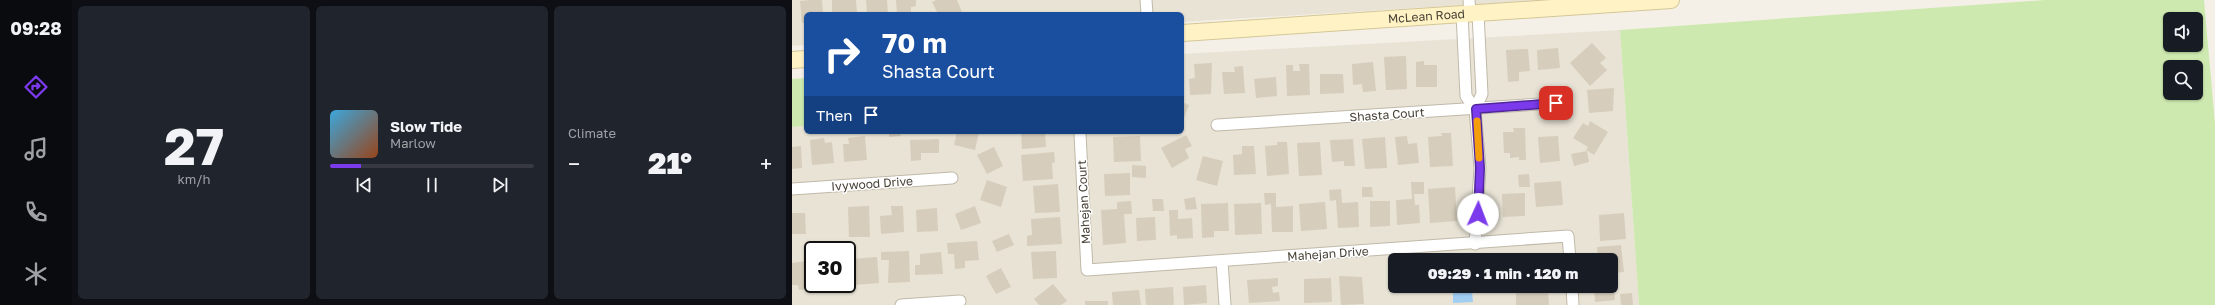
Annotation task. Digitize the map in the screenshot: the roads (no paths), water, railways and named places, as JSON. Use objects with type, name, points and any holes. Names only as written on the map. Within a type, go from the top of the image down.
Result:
[{"type":"street","points":[[1146,0],[1147,12]]},
{"type":"street","name":"McLean Road","points":[[1184,32],[1470,10],[1671,0]]},
{"type":"street","points":[[1470,10],[1466,96],[1476,109]]},
{"type":"street","points":[[1470,10],[1482,94],[1476,109],[1480,168],[1475,244]]},
{"type":"street","points":[[792,60],[804,58]]},
{"type":"street","name":"Shasta Court","points":[[1217,125],[1556,103]]},
{"type":"street","name":"Mahejan Court","points":[[1080,134],[1087,270]]},
{"type":"street","name":"Ivywood Drive","points":[[792,189],[952,178]]},
{"type":"street","name":"Mahejan Drive","points":[[1087,270],[1475,244],[1568,236],[1569,253]]},
{"type":"street","points":[[1222,261],[1225,305]]},
{"type":"street","points":[[1572,293],[1573,305]]},
{"type":"street","points":[[901,305],[960,301]]},
{"type":"water","points":[[1453,293],[1472,293],[1473,302],[1453,303]]}]
